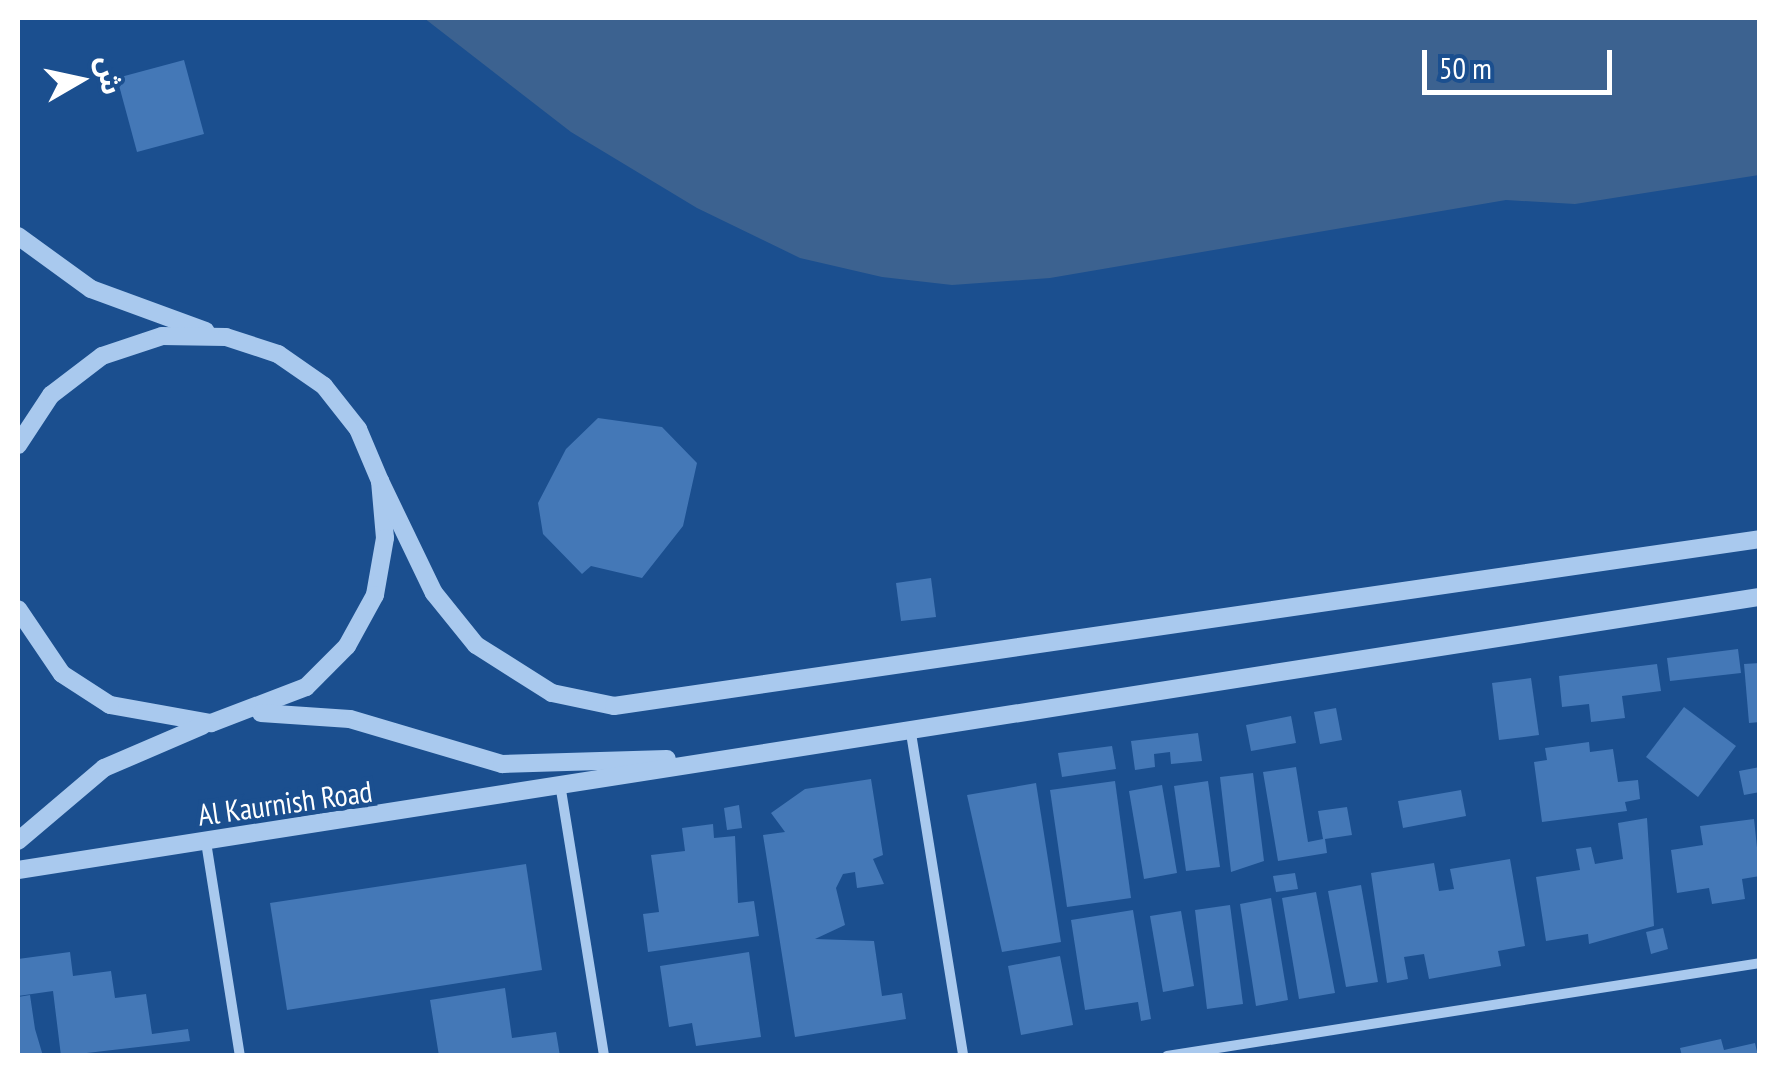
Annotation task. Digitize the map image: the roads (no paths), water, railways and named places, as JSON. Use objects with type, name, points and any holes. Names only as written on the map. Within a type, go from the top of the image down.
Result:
[{"type":"street","points":[[18,236],[91,289],[278,354],[324,386],[358,429],[434,593],[476,645],[523,680],[614,706],[1760,540]]},
{"type":"street","points":[[18,444],[51,394],[102,356],[162,336],[226,337]]},
{"type":"street","points":[[255,713],[306,686],[347,646],[375,595],[386,538],[380,481]]},
{"type":"street","points":[[18,841],[104,768],[210,723],[255,713],[320,713],[502,764],[729,755],[1760,598]]},
{"type":"street","points":[[18,609],[62,674],[110,705],[210,723]]},
{"type":"street","points":[[910,727],[963,1056]]},
{"type":"street","name":"Al Kaurnish Road","points":[[18,870],[560,790],[729,755]]},
{"type":"street","points":[[560,790],[604,1056]]},
{"type":"street","points":[[206,842],[240,1056]]},
{"type":"street","points":[[1167,1056],[1760,964]]},
{"type":"water","points":[[424,18],[1759,18],[1759,175],[1575,204],[1506,200],[1050,278],[952,285],[882,277],[800,258],[697,208],[571,132]]}]
